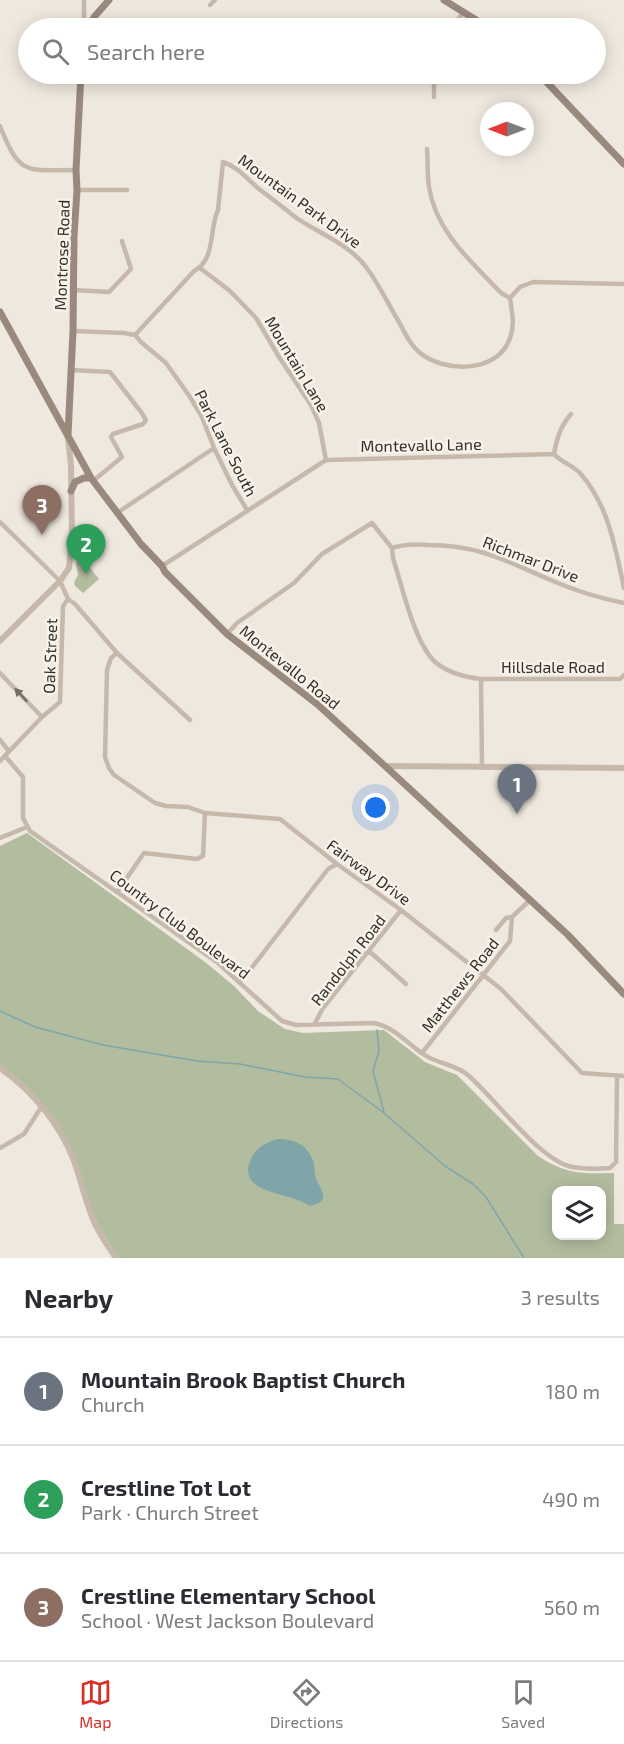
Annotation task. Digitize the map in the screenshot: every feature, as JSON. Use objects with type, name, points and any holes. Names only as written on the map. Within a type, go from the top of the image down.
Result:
[{"type":"main road","points":[[94,18],[109,0]]},
{"type":"main road","points":[[444,0],[473,18]]},
{"type":"main road","name":"Montrose Road","points":[[68,438],[80,84]]},
{"type":"main road","points":[[548,84],[624,164]]},
{"type":"main road","name":"Montevallo Road","points":[[0,312],[92,480],[165,572],[227,634],[318,704],[568,935],[624,994]]},
{"type":"main road","points":[[51,403],[60,404],[69,398]]},
{"type":"main road","points":[[71,491],[75,482],[84,478],[92,480]]},
{"type":"street","points":[[84,0],[84,18]]},
{"type":"street","points":[[210,5],[215,0]]},
{"type":"street","points":[[459,18],[464,12]]},
{"type":"street","points":[[434,84],[434,97]]},
{"type":"street","points":[[0,126],[10,152],[25,167],[35,170],[76,170]]},
{"type":"street","points":[[428,149],[429,187],[440,222],[452,242],[501,293],[510,298],[519,287],[533,282],[624,284]]},
{"type":"street","name":"Mountain Park Drive","points":[[135,335],[194,271],[200,268],[212,242],[223,162],[235,166],[257,187],[297,218],[353,254],[365,265],[412,345],[420,354],[438,364],[466,367],[481,364],[498,355],[511,337],[514,318],[510,298]]},
{"type":"street","points":[[77,190],[127,190]]},
{"type":"street","points":[[74,290],[109,291],[131,269],[122,241]]},
{"type":"street","name":"Mountain Lane","points":[[200,268],[230,291],[256,318],[311,405],[319,423],[326,460]]},
{"type":"street","points":[[73,330],[135,335]]},
{"type":"street","name":"Park Lane South","points":[[135,335],[166,363],[190,397],[247,510]]},
{"type":"street","points":[[71,370],[110,372],[146,420],[143,424],[113,434],[111,437],[122,457],[92,480]]},
{"type":"street","points":[[572,414],[563,423],[557,435],[554,454],[578,472],[597,495],[608,519],[624,588]]},
{"type":"street","points":[[0,641],[60,581],[69,568],[72,535],[71,465],[68,438]]},
{"type":"street","points":[[117,513],[214,448]]},
{"type":"street","name":"Montevallo Lane","points":[[326,460],[554,454]]},
{"type":"street","points":[[162,566],[326,460]]},
{"type":"street","points":[[1,522],[60,581],[68,599],[75,604],[117,653],[190,720]]},
{"type":"street","points":[[227,634],[237,624],[294,583],[322,554],[372,523],[392,548],[393,558],[424,649],[445,669],[462,677],[481,679],[482,768]]},
{"type":"street","name":"Richmar Drive","points":[[392,548],[402,544],[434,544],[470,548],[509,561],[596,597],[624,603]]},
{"type":"street","name":"Oak Street","points":[[0,761],[8,750],[60,702],[63,606],[68,599]]},
{"type":"street","name":"Fairway Drive","points":[[117,653],[111,658],[107,670],[105,757],[109,768],[125,784],[155,803],[166,806],[188,807],[205,813],[280,819],[501,989],[582,1073],[617,1077]]},
{"type":"street","points":[[0,673],[42,717]]},
{"type":"street","name":"Hillsdale Road","points":[[481,679],[613,679],[624,676]]},
{"type":"street","points":[[0,740],[8,750]]},
{"type":"street","points":[[0,838],[27,827],[23,818],[22,777],[4,756]]},
{"type":"street","points":[[385,766],[624,768]]},
{"type":"street","points":[[118,891],[144,854],[197,859],[203,855],[205,813]]},
{"type":"street","name":"Country Club Boulevard","points":[[27,827],[35,835],[218,963],[282,1021],[296,1025],[379,1024],[389,1028],[422,1053],[463,1071],[540,1148],[555,1160],[582,1168],[610,1168],[616,1162],[617,1077]]},
{"type":"street","points":[[240,983],[328,869],[337,864]]},
{"type":"street","points":[[496,930],[506,918],[512,917],[529,901]]},
{"type":"street","name":"Randolph Road","points":[[314,1025],[323,1008],[401,910]]},
{"type":"street","name":"Matthews Road","points":[[422,1053],[510,941],[512,917]]},
{"type":"street","points":[[369,951],[406,984]]},
{"type":"street","points":[[0,1068],[15,1078],[53,1120],[68,1146],[89,1210],[116,1258]]},
{"type":"street","points":[[617,1077],[624,1076]]},
{"type":"street","points":[[0,1149],[24,1134],[42,1106]]},
{"type":"green space","points":[[81,557],[99,579],[83,593],[74,582],[78,575],[76,563]]},
{"type":"green space","points":[[27,833],[205,962],[234,986],[258,1011],[285,1029],[303,1033],[384,1030],[425,1062],[457,1075],[538,1156],[566,1170],[614,1173],[614,1224],[624,1224],[624,1258],[118,1258],[99,1226],[88,1201],[69,1145],[16,1077],[0,1065],[0,846]]},
{"type":"water","points":[[278,1139],[300,1144],[312,1157],[315,1176],[323,1195],[317,1204],[310,1206],[299,1200],[270,1192],[254,1183],[249,1177],[248,1168],[254,1153],[263,1145]]},
{"type":"waterway","points":[[0,1011],[35,1027],[103,1045],[197,1061],[240,1064],[305,1077],[338,1079],[384,1113],[445,1166],[473,1184],[486,1197],[524,1258]]},
{"type":"waterway","points":[[377,1030],[379,1051],[373,1071],[384,1112]]},
{"type":"place","name":"Crestline Elementary School","points":[[42,535]]},
{"type":"place","name":"Crestline Tot Lot","points":[[86,574]]},
{"type":"place","name":"Mountain Brook Baptist Church","points":[[517,814]]}]
